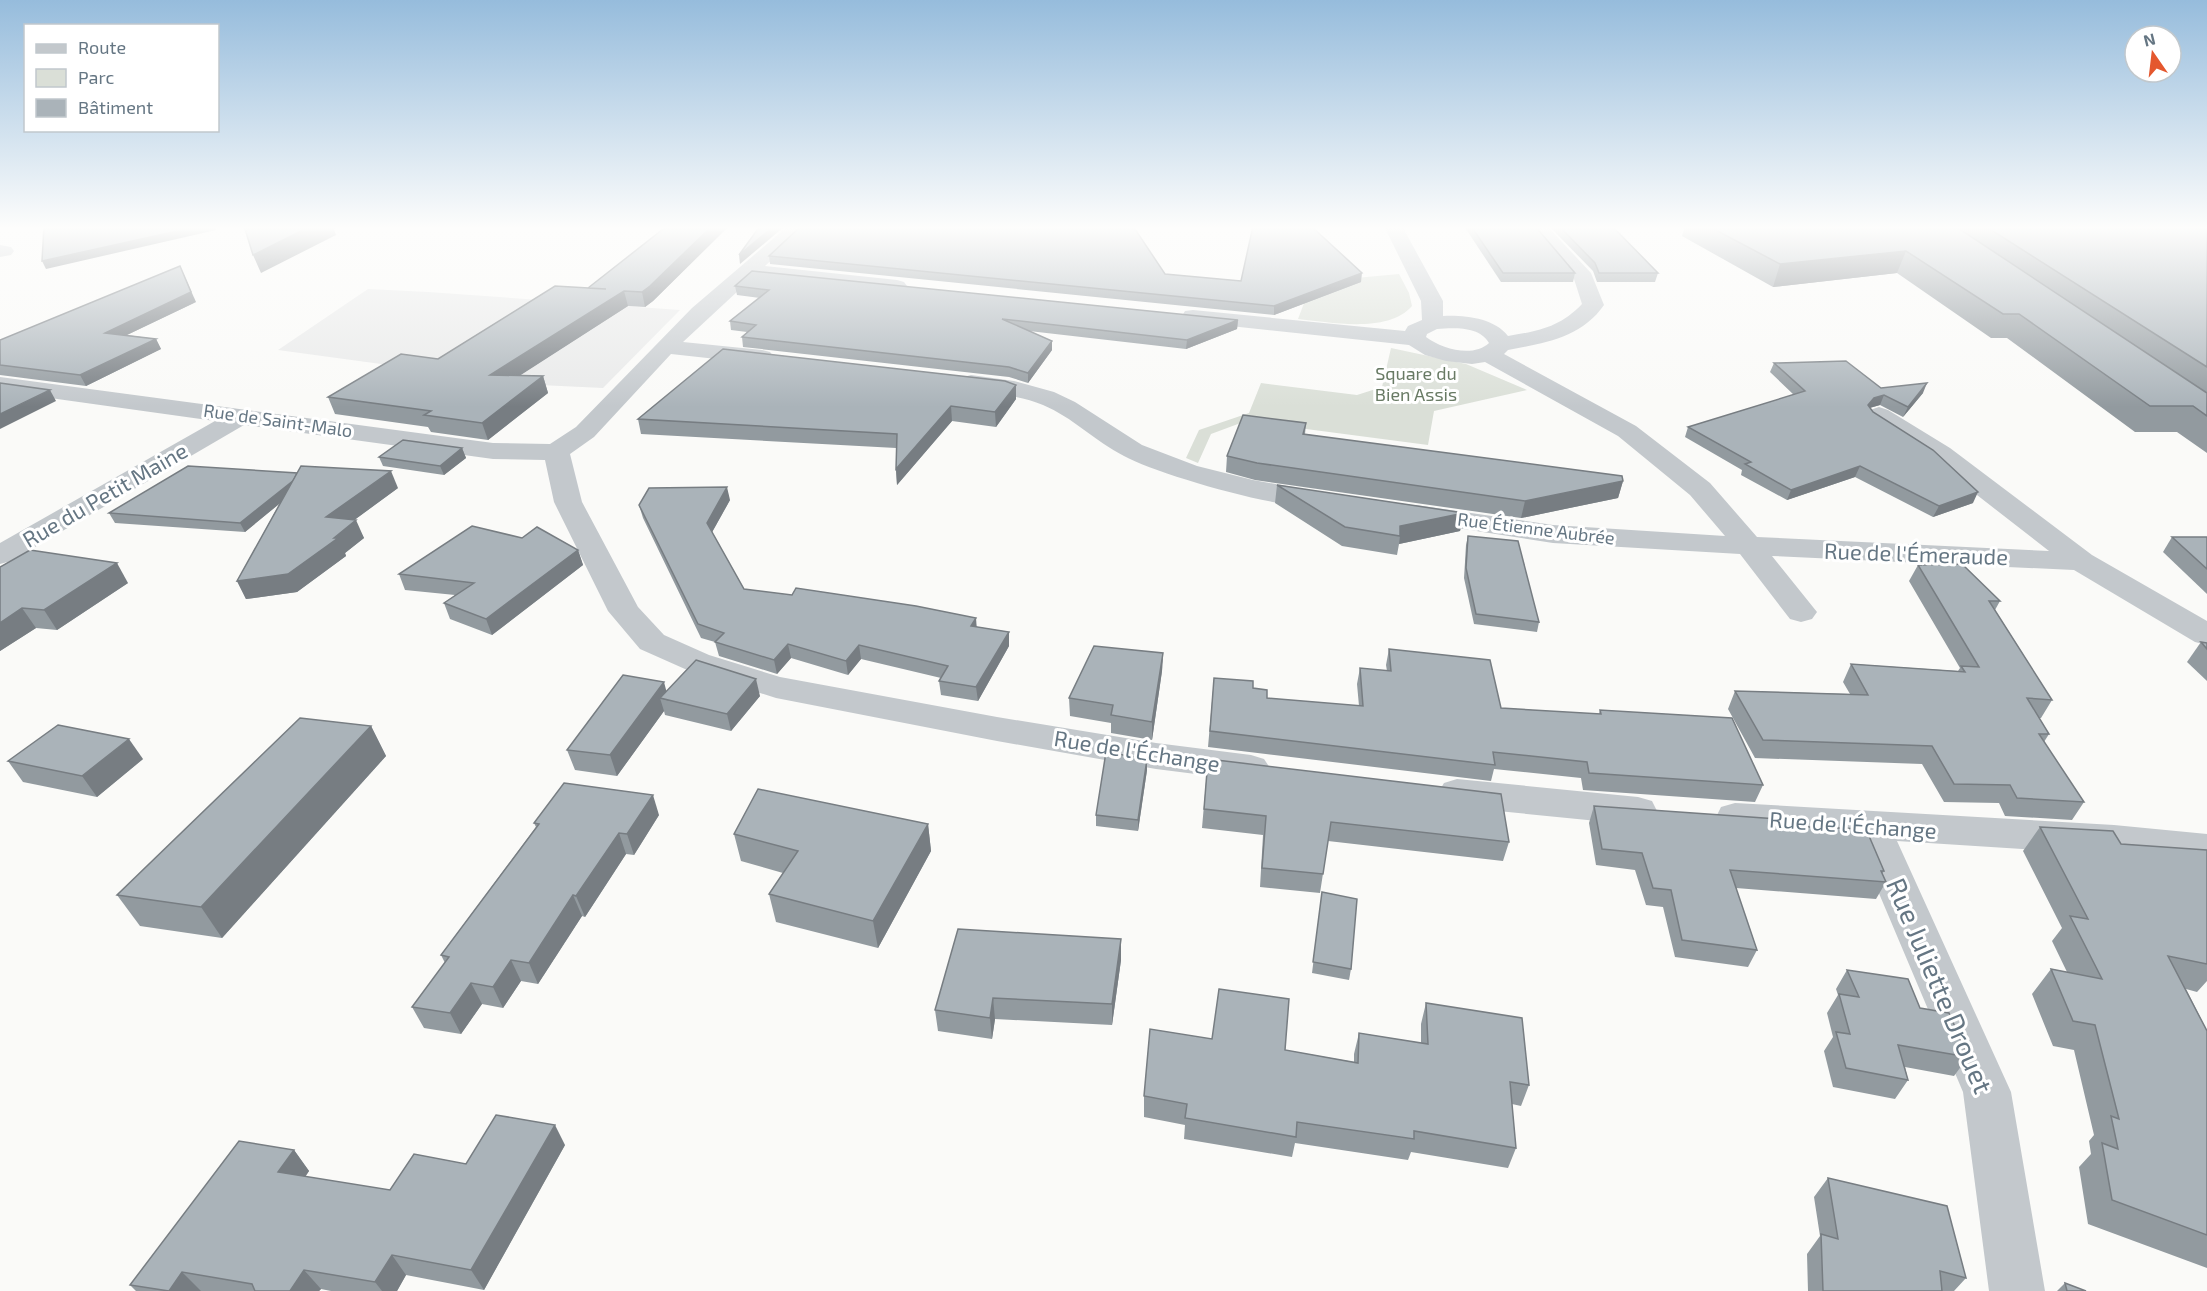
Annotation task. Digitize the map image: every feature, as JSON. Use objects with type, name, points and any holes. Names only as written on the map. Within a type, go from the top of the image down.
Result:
[{"type":"street","points":[[556,453],[585,432],[665,347],[730,286]]},
{"type":"street","points":[[907,286],[914,287]]},
{"type":"street","points":[[1424,286],[1432,301],[1433,323]]},
{"type":"street","points":[[1176,314],[1415,339],[1421,345],[1445,355],[1476,357],[1575,324],[1593,305],[1587,286]]},
{"type":"street","points":[[1415,339],[1416,331],[1433,323],[1451,322],[1479,326],[1500,338],[1495,349]]},
{"type":"street","points":[[665,347],[786,360]]},
{"type":"street","points":[[1495,349],[1627,431],[1700,489],[1750,547],[1801,612]]},
{"type":"street","points":[[950,380],[1009,386],[1055,400],[1142,455],[1196,475],[1254,490],[1346,503]]},
{"type":"street","name":"Rue de Saint-Malo","points":[[0,384],[493,451],[556,453]]},
{"type":"street","name":"Rue de l'Émeraude","points":[[1879,415],[1941,454],[2081,561],[2207,635]]},
{"type":"street","name":"Rue du Petit Maine","points":[[0,555],[241,416]]},
{"type":"street","name":"Rue de l'Échange","points":[[556,453],[568,502],[624,611],[652,642],[697,662],[776,687],[997,729],[1156,756],[1283,772]]},
{"type":"street","name":"Rue Étienne Aubrée","points":[[1392,510],[1553,534],[1750,547]]},
{"type":"street","name":"Rue de l'Émeraude","points":[[1750,547],[2081,561]]},
{"type":"street","points":[[1421,789],[1668,813]]},
{"type":"street","name":"Rue de l'Échange","points":[[1704,815],[2114,840],[2207,849]]},
{"type":"street","name":"Rue Juliette Drouet","points":[[1869,826],[1988,1092],[2017,1291]]},
{"type":"shaded area","points":[[368,289],[680,310],[603,388],[497,383],[462,375],[278,350]]},
{"type":"green space","points":[[1310,286],[1405,286],[1412,306],[1401,315],[1374,323],[1341,324],[1298,319]]},
{"type":"green space","name":"Square du Bien Assis","points":[[1391,348],[1466,364],[1527,390],[1434,411],[1428,445],[1246,421],[1211,434],[1198,463],[1186,458],[1199,430],[1249,413],[1261,383],[1357,395],[1382,387]]},
{"type":"building","points":[[131,286],[189,286],[191,292],[105,333],[156,339],[80,375],[0,365],[0,340]]},
{"type":"building","points":[[555,286],[650,286],[642,292],[624,291],[490,375],[543,376],[482,423],[424,415],[431,411],[328,397],[401,354],[438,359]]},
{"type":"building","points":[[737,286],[903,286],[1238,320],[1187,340],[1002,319],[1052,341],[1028,373],[1009,367],[742,337],[756,325],[730,321],[769,290]]},
{"type":"building","points":[[1074,286],[1327,286],[1274,306]]},
{"type":"building","points":[[1960,286],[2046,286],[2207,393],[2207,416],[2193,406],[2150,406],[2019,314],[2003,314]]},
{"type":"building","points":[[2080,286],[2207,286],[2207,367]]},
{"type":"building","points":[[723,349],[1005,381],[1016,385],[995,412],[951,406],[896,469],[897,434],[638,419]]},
{"type":"building","points":[[1846,361],[1881,388],[1927,383],[1908,407],[1884,395],[1874,398],[1868,405],[1873,412],[1933,450],[1978,492],[1939,506],[1860,466],[1791,490],[1745,464],[1751,462],[1688,427],[1805,391],[1774,363]]},
{"type":"building","points":[[0,383],[50,390],[0,414]]},
{"type":"building","points":[[1243,415],[1306,423],[1303,434],[1622,476],[1623,481],[1525,501],[1257,463],[1227,456]]},
{"type":"building","points":[[403,440],[462,448],[440,466],[379,457]]},
{"type":"building","points":[[188,466],[297,473],[294,480],[240,523],[109,513]]},
{"type":"building","points":[[301,466],[391,471],[326,517],[356,520],[334,538],[338,538],[288,574],[237,581]]},
{"type":"building","points":[[1277,485],[1464,513],[1400,526],[1400,536],[1345,527]]},
{"type":"building","points":[[727,487],[707,523],[744,589],[792,595],[796,588],[916,606],[976,618],[971,626],[1009,632],[976,687],[939,681],[948,666],[859,645],[846,661],[788,644],[774,660],[715,642],[724,633],[698,624],[639,505],[649,488]]},
{"type":"building","points":[[472,526],[522,538],[537,527],[578,550],[486,619],[444,603],[474,583],[399,574]]},
{"type":"building","points":[[1468,536],[1518,541],[1539,622],[1476,614],[1466,568]]},
{"type":"building","points":[[2172,537],[2207,537],[2207,569]]},
{"type":"building","points":[[30,550],[117,563],[44,610],[22,608],[0,623],[0,567]]},
{"type":"building","points":[[1962,564],[2000,601],[1989,601],[2052,700],[2027,698],[2049,734],[2039,734],[2084,802],[2017,798],[2010,785],[1954,784],[1932,746],[1763,740],[1735,691],[1868,695],[1851,664],[1965,672],[1961,666],[1979,667],[1918,565]]},
{"type":"building","points":[[1094,646],[1163,653],[1152,722],[1111,715],[1113,705],[1069,698]]},
{"type":"building","points":[[1389,649],[1490,660],[1501,708],[1601,714],[1600,710],[1732,718],[1763,785],[1589,773],[1587,762],[1493,752],[1495,765],[1210,731],[1214,678],[1253,681],[1253,688],[1267,690],[1267,698],[1363,706],[1360,668],[1391,671]]},
{"type":"building","points":[[696,660],[756,679],[727,714],[660,698]]},
{"type":"building","points":[[623,675],[664,682],[610,755],[567,750]]},
{"type":"building","points":[[300,718],[371,726],[201,907],[117,895]]},
{"type":"building","points":[[58,725],[129,739],[82,776],[8,761]]},
{"type":"building","points":[[1106,752],[1147,759],[1138,820],[1096,815]]},
{"type":"building","points":[[1208,759],[1501,794],[1509,842],[1331,822],[1323,874],[1262,868],[1266,816],[1204,809]]},
{"type":"building","points":[[564,783],[653,795],[627,834],[619,833],[576,896],[573,895],[529,963],[511,960],[493,987],[471,983],[450,1013],[412,1007],[449,957],[441,955],[539,824],[534,823]]},
{"type":"building","points":[[758,789],[928,824],[873,921],[769,894],[798,851],[734,834]]},
{"type":"building","points":[[1594,806],[1778,819],[1781,826],[1866,829],[1884,871],[1881,871],[1886,882],[1730,870],[1757,950],[1682,940],[1671,890],[1653,888],[1642,853],[1602,849]]},
{"type":"building","points":[[2040,827],[2113,831],[2121,844],[2207,850],[2207,964],[2168,956],[2207,1031],[2207,1235],[2112,1200],[2102,1143],[2118,1149],[2111,1116],[2119,1119],[2095,1025],[2073,1021],[2051,969],[2102,979],[2070,916],[2088,919]]},
{"type":"building","points":[[1322,892],[1357,899],[1351,969],[1313,962]]},
{"type":"building","points":[[958,929],[1121,939],[1112,1004],[993,998],[990,1018],[935,1010]]},
{"type":"building","points":[[1847,970],[1908,979],[1920,1008],[1949,1013],[1968,1057],[1898,1045],[1908,1080],[1846,1068],[1836,1032],[1850,1034],[1839,994],[1859,997]]},
{"type":"building","points":[[1219,989],[1289,999],[1285,1050],[1358,1063],[1359,1033],[1428,1044],[1426,1003],[1522,1018],[1529,1085],[1510,1082],[1516,1148],[1414,1131],[1414,1139],[1297,1122],[1296,1137],[1185,1118],[1187,1104],[1144,1096],[1150,1029],[1212,1039]]},
{"type":"building","points":[[496,1115],[555,1125],[471,1270],[392,1255],[375,1282],[304,1270],[290,1291],[255,1291],[252,1284],[182,1272],[169,1291],[130,1285],[239,1141],[294,1150],[278,1172],[390,1190],[414,1154],[466,1164]]},
{"type":"building","points":[[1828,1178],[1947,1206],[1966,1278],[1940,1271],[1942,1291],[1823,1291],[1821,1234],[1838,1239]]},
{"type":"building","points":[[2065,1283],[2086,1291],[2067,1291]]}]
